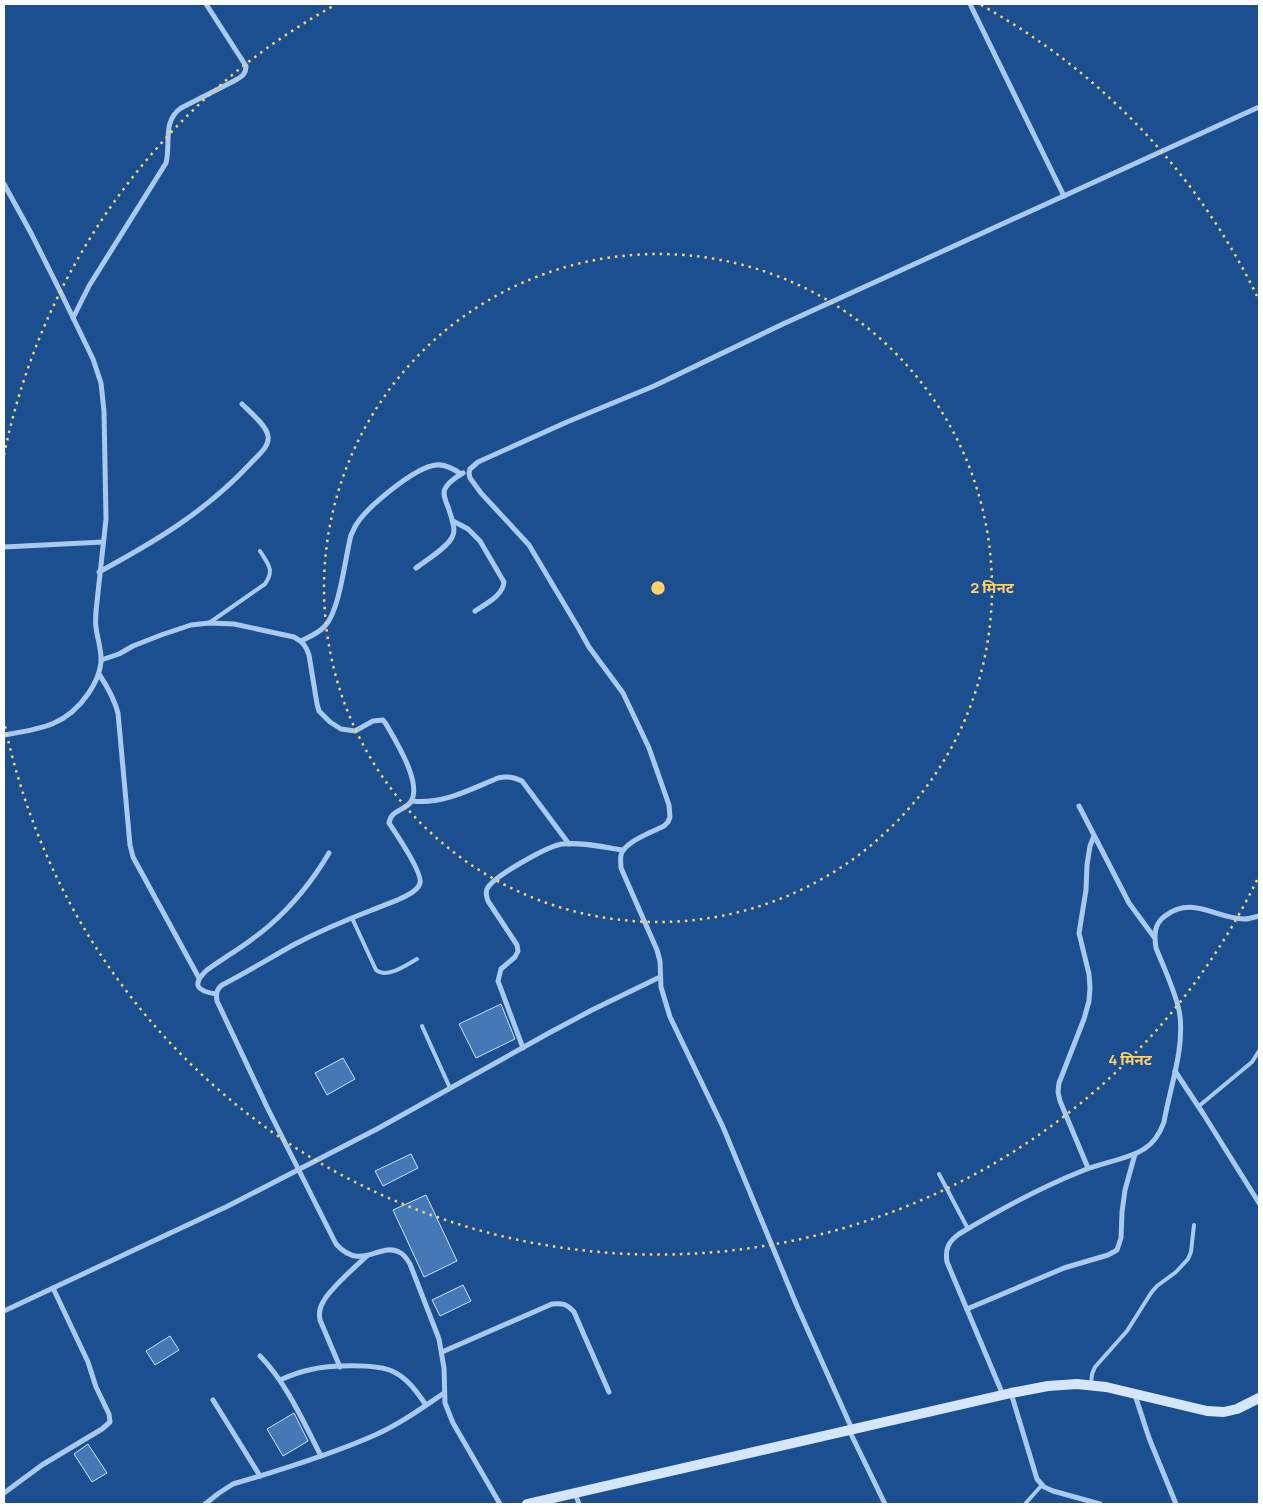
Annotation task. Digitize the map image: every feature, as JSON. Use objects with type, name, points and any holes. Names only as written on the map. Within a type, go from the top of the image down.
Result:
[{"type":"street","points":[[73,318],[89,286],[166,163],[169,153],[168,125],[174,113],[180,108],[234,81],[245,73],[246,66],[206,4]]},
{"type":"street","points":[[970,4],[1064,196]]},
{"type":"street","points":[[416,568],[448,543],[453,536],[453,521],[443,496],[444,490],[451,480],[478,462],[654,386],[784,324],[1259,107]]},
{"type":"street","points":[[4,184],[31,233],[93,359],[101,383],[104,411],[106,519],[99,572],[96,626],[101,660],[99,674],[81,704],[68,716],[50,725],[4,735]]},
{"type":"street","points":[[99,572],[149,545],[199,510],[215,498],[264,450],[268,433],[242,404]]},
{"type":"street","points":[[301,641],[325,626],[331,617],[336,605],[352,535],[356,525],[363,516],[398,484],[426,467],[441,465],[461,474]]},
{"type":"street","points":[[470,469],[470,478],[481,494],[517,531],[533,551],[580,629],[588,647],[623,692],[649,748],[668,805],[670,817],[664,826],[629,844],[623,850],[621,868],[657,950],[660,961],[661,987],[670,1016],[722,1127],[797,1306],[885,1504]]},
{"type":"street","points":[[453,521],[480,541],[504,582],[504,588],[500,593],[474,611]]},
{"type":"street","points":[[4,547],[103,542]]},
{"type":"street","points":[[101,660],[112,658],[133,646],[191,625],[209,623],[234,624],[294,637],[301,641],[310,655],[319,711],[330,722],[347,731],[355,731],[373,721],[383,720],[412,775],[414,795],[412,801],[392,814],[389,823],[420,876],[421,882],[418,887],[406,895],[296,944],[218,988],[216,994],[217,1001],[267,1107],[341,1251],[348,1255],[366,1256],[394,1250],[400,1252],[410,1264],[435,1326],[442,1352],[445,1403],[453,1423],[500,1504]]},
{"type":"street","points":[[99,674],[112,694],[118,712],[130,845],[133,857],[199,978]]},
{"type":"street","points":[[412,801],[423,802],[444,799],[498,778],[514,777],[522,782],[569,844]]},
{"type":"street","points":[[1079,806],[1129,903],[1154,937]]},
{"type":"street","points":[[1088,1168],[1058,1092],[1059,1083],[1089,1001],[1089,974],[1079,933],[1086,890],[1085,876],[1088,855],[1094,836]]},
{"type":"street","points":[[523,1048],[498,981],[500,969],[515,957],[518,952],[517,945],[488,901],[487,890],[494,880],[552,846],[578,844],[623,850]]},
{"type":"street","points":[[216,994],[199,989],[197,983],[199,978],[207,970],[269,926],[293,904],[318,872],[329,853]]},
{"type":"street","points":[[1100,1504],[1053,1491],[1037,1479],[1007,1394],[947,1262],[947,1246],[952,1239],[1005,1207],[1088,1168],[1135,1154],[1154,1140],[1160,1133],[1164,1122],[1180,1048],[1180,1014],[1156,948],[1154,937],[1156,927],[1162,918],[1172,911],[1186,906],[1204,908],[1246,919],[1259,916]]},
{"type":"street","points":[[4,1311],[228,1206],[377,1129],[592,1010],[660,978]]},
{"type":"street","points":[[1174,1071],[1199,1106],[1259,1203]]},
{"type":"street","points":[[967,1308],[1064,1268],[1108,1255],[1117,1250],[1121,1238],[1125,1190],[1135,1154]]},
{"type":"street","points":[[340,1367],[320,1320],[319,1312],[326,1296],[366,1256]]},
{"type":"street","points":[[4,1493],[42,1465],[102,1429],[110,1422],[110,1414],[96,1387],[88,1362],[53,1288]]},
{"type":"street","points":[[442,1352],[552,1304],[562,1303],[568,1305],[574,1312],[608,1392]]},
{"type":"street","points":[[260,1356],[280,1380],[321,1456]]},
{"type":"street","points":[[280,1380],[309,1370],[375,1366],[395,1372],[412,1385],[426,1405]]},
{"type":"street","points":[[527,1504],[1048,1386],[1077,1384],[1106,1387],[1207,1411],[1224,1412],[1237,1409],[1259,1398]]},
{"type":"street","points":[[205,1504],[234,1484],[321,1456],[376,1435],[444,1393]]},
{"type":"street","points":[[1135,1394],[1154,1451],[1176,1504]]},
{"type":"street","points":[[213,1400],[260,1476]]},
{"type":"street","points":[[575,1493],[579,1504]]},
{"type":"lane","points":[[209,623],[265,584],[270,578],[270,566],[260,551]]},
{"type":"lane","points":[[352,918],[379,973],[390,972],[417,959]]},
{"type":"lane","points":[[422,1026],[450,1088]]},
{"type":"lane","points":[[1199,1106],[1252,1062],[1259,1051]]},
{"type":"lane","points":[[939,1174],[968,1229]]},
{"type":"lane","points":[[1091,1386],[1093,1370],[1097,1363],[1127,1331],[1151,1293],[1188,1259],[1191,1252],[1194,1225]]},
{"type":"lane","points":[[1025,1504],[1042,1484]]},
{"type":"building","points":[[501,1004],[515,1039],[476,1058],[459,1024]]},
{"type":"building","points":[[343,1058],[355,1079],[327,1095],[315,1073]]},
{"type":"building","points":[[411,1154],[418,1168],[383,1186],[375,1171]]},
{"type":"building","points":[[426,1195],[457,1261],[424,1277],[393,1210]]},
{"type":"building","points":[[463,1285],[471,1301],[440,1316],[432,1300]]},
{"type":"building","points":[[170,1336],[179,1350],[155,1365],[146,1351]]},
{"type":"building","points":[[294,1413],[308,1441],[283,1456],[267,1429]]},
{"type":"building","points":[[88,1444],[107,1473],[92,1482],[74,1454]]}]
